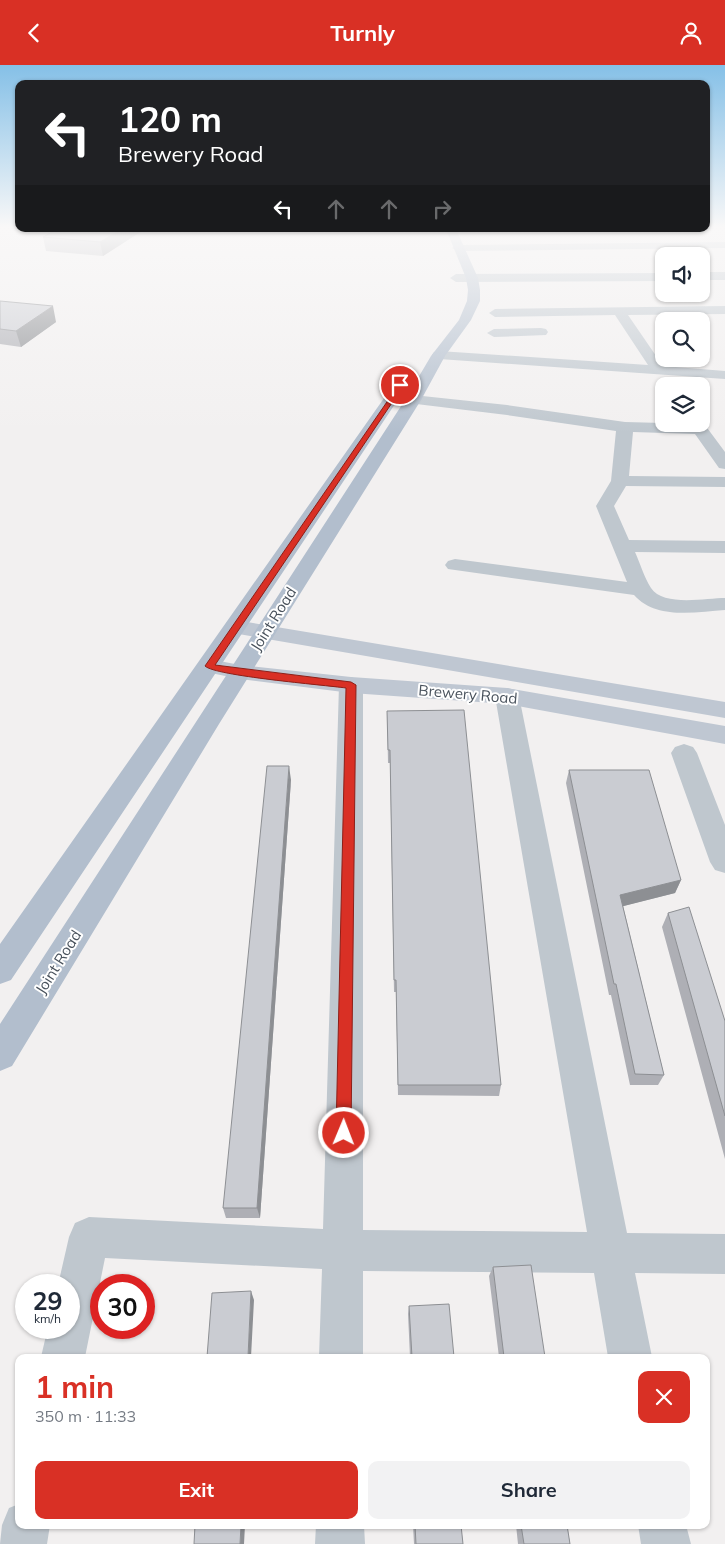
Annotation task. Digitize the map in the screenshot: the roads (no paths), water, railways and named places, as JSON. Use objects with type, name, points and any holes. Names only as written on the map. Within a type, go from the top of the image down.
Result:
[{"type":"main road","name":"Joint Road","points":[[0,969],[209,666],[420,353],[448,319],[455,306],[457,295]]},
{"type":"main road","name":"Joint Road","points":[[0,1055],[264,633],[413,400],[439,355],[463,325],[472,307],[474,295]]},
{"type":"main road","name":"Brewery Road","points":[[235,627],[725,710]]},
{"type":"main road","name":"Brewery Road","points":[[209,666],[240,672],[351,685],[507,696],[725,735]]},
{"type":"street","points":[[496,313],[725,310]]},
{"type":"street","points":[[619,312],[659,371]]},
{"type":"street","points":[[532,313],[548,346]]},
{"type":"street","points":[[494,333],[541,332]]},
{"type":"street","points":[[439,355],[725,375]]},
{"type":"street","points":[[534,375],[655,385]]},
{"type":"street","points":[[710,388],[725,389]]},
{"type":"street","points":[[413,400],[516,411],[625,427],[655,427]]},
{"type":"street","points":[[625,427],[620,481],[605,506],[641,590],[645,596],[656,603],[670,605],[725,604]]},
{"type":"street","points":[[702,432],[725,464]]},
{"type":"street","points":[[620,481],[725,482]]},
{"type":"street","points":[[622,546],[725,547]]},
{"type":"street","points":[[455,565],[641,590]]},
{"type":"street","points":[[341,1354],[351,685]]},
{"type":"street","points":[[507,696],[629,1354]]},
{"type":"street","points":[[684,753],[725,862]]},
{"type":"street","points":[[64,1354],[89,1237],[342,1250],[610,1251],[725,1254]]},
{"type":"street","points":[[22,1544],[25,1529]]},
{"type":"street","points":[[340,1529],[340,1544]]},
{"type":"street","points":[[663,1529],[666,1544]]}]
